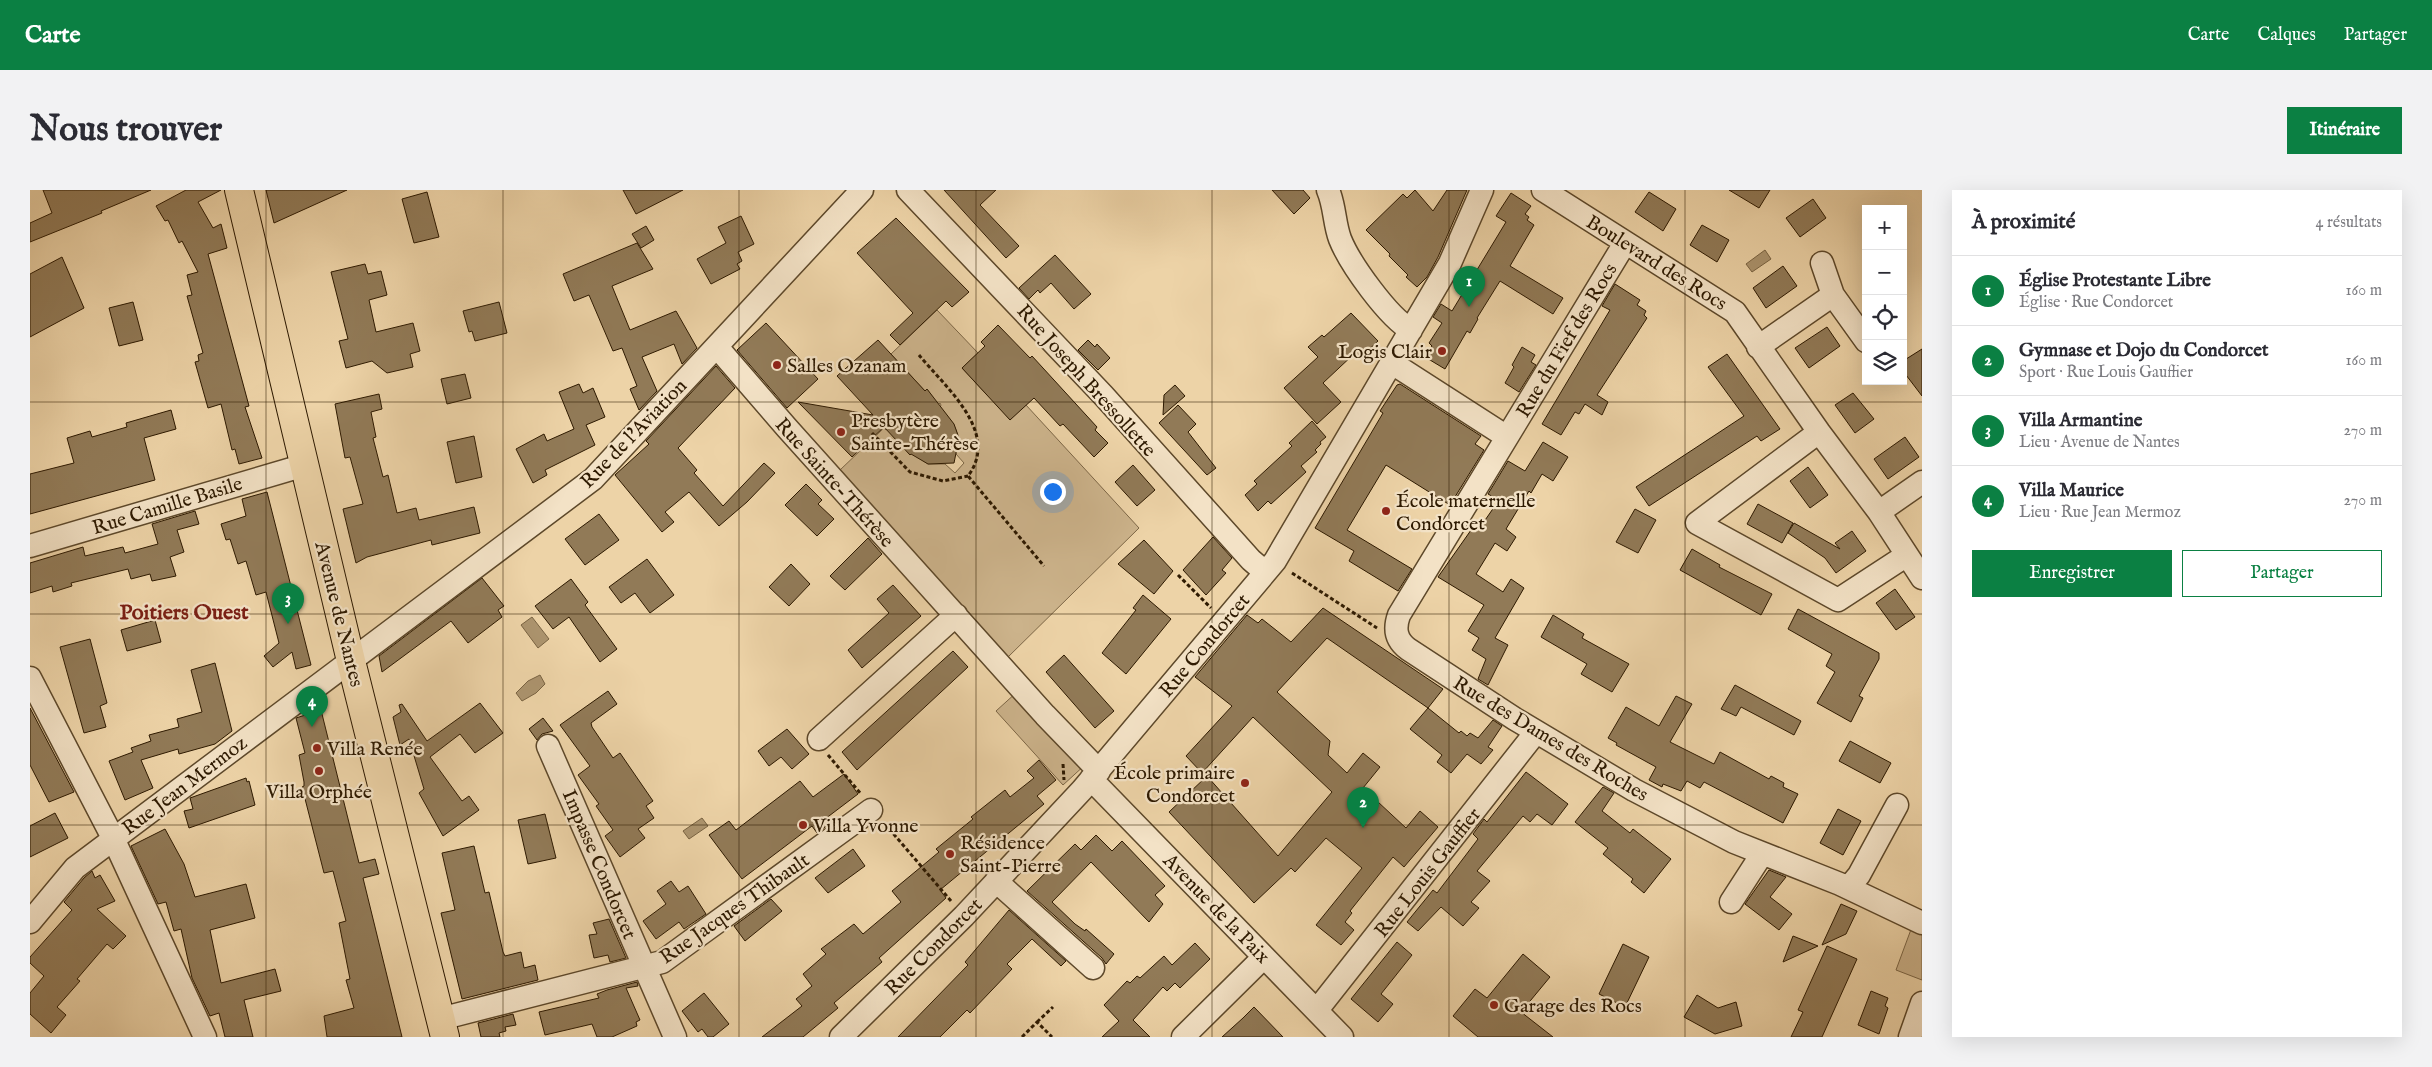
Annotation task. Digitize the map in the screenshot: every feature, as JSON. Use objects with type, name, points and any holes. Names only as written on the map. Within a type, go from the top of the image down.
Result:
[{"type":"main road","name":"Avenue de Nantes","points":[[239,190],[351,661],[443,1028]]},
{"type":"street","name":"Rue de l'Aviation","points":[[351,661],[593,480],[862,190]]},
{"type":"street","name":"Rue Joseph Bressollette","points":[[908,190],[1103,395],[1250,560],[1270,566]]},
{"type":"street","points":[[1328,190],[1334,204],[1339,236],[1349,259],[1403,326],[1411,330]]},
{"type":"street","name":"Rue Condorcet","points":[[841,1037],[964,916],[1095,775],[1270,566],[1450,263],[1482,190]]},
{"type":"street","name":"Boulevard des Rocs","points":[[1543,190],[1735,312],[1819,432],[1879,512],[1922,578]]},
{"type":"street","name":"Rue du Fief des Rocs","points":[[1396,630],[1399,615],[1625,243]]},
{"type":"street","points":[[1822,263],[1833,295],[1865,340]]},
{"type":"street","points":[[1758,347],[1833,295]]},
{"type":"street","name":"Rue Sainte-Thérèse","points":[[717,347],[787,428],[956,615],[1095,775]]},
{"type":"street","name":"Rue du Fief des Rocs","points":[[1392,363],[1507,437]]},
{"type":"street","points":[[1819,432],[1697,523],[1838,600],[1907,555]]},
{"type":"street","name":"Rue Camille Basile","points":[[30,546],[305,465]]},
{"type":"street","points":[[1879,512],[1922,482]]},
{"type":"street","points":[[820,739],[956,615]]},
{"type":"street","name":"Rue des Dames des Roches","points":[[1396,630],[1398,638],[1408,649],[1536,732],[1634,790],[1734,842],[1849,888],[1922,924]]},
{"type":"street","name":"Rue Jean Mermoz","points":[[30,922],[75,868],[351,661]]},
{"type":"street","points":[[30,678],[113,838],[205,1037]]},
{"type":"street","name":"Rue Louis Gauffier","points":[[1317,1010],[1536,732]]},
{"type":"street","name":"Impasse Condorcet","points":[[548,746],[675,1037]]},
{"type":"street","name":"Avenue de la Paix","points":[[1095,775],[1264,957],[1342,1037]]},
{"type":"street","points":[[1849,888],[1859,875],[1897,805]]},
{"type":"street","name":"Rue Jacques Thibault","points":[[443,1028],[662,962],[871,810]]},
{"type":"street","points":[[1731,902],[1762,854]]},
{"type":"street","points":[[996,881],[1093,968]]},
{"type":"street","points":[[1183,1037],[1264,957]]},
{"type":"street","points":[[1910,1037],[1922,1003]]},
{"type":"path","points":[[872,433],[910,472],[943,481],[968,476],[975,466],[978,444],[971,421],[954,394],[919,355]]},
{"type":"path","points":[[968,476],[1044,566]]},
{"type":"path","points":[[1270,566],[1381,632],[1396,630]]},
{"type":"path","points":[[1178,575],[1224,620]]},
{"type":"path","points":[[820,739],[823,748],[871,810],[964,916]]},
{"type":"path","points":[[1022,1037],[1053,1007]]},
{"type":"path","points":[[1037,1022],[1052,1037]]},
{"type":"shaded area","points":[[1765,250],[1771,259],[1752,272],[1746,264]]},
{"type":"shaded area","points":[[937,310],[978,353],[962,368],[986,394],[1026,405],[1139,528],[1006,659],[840,470],[884,428],[886,430],[889,428],[899,440],[897,442],[899,444],[901,442],[910,451],[908,453],[910,455],[912,453],[928,464],[945,464],[955,473],[964,463],[956,454],[958,439],[956,429],[940,408],[940,403],[938,405],[927,389],[925,391],[891,354]]},
{"type":"shaded area","points":[[532,617],[549,639],[538,648],[521,625]]},
{"type":"shaded area","points":[[540,675],[545,684],[536,693],[522,701],[516,693],[528,681]]},
{"type":"shaded area","points":[[1017,692],[1086,764],[1063,785],[996,711]]},
{"type":"shaded area","points":[[702,818],[708,826],[689,839],[683,831]]},
{"type":"shaded area","points":[[1913,924],[1922,928],[1922,980],[1896,970]]},
{"type":"building","points":[[43,190],[151,190],[101,211],[102,213],[30,242],[30,223],[52,213]]},
{"type":"building","points":[[186,190],[221,190],[198,202],[213,228],[221,224],[227,248],[208,254],[249,406],[245,407],[262,458],[239,464],[235,449],[232,450],[221,404],[208,408],[195,362],[199,361],[198,355],[203,353],[187,296],[192,295],[187,275],[198,272],[182,241],[179,243],[168,220],[165,221],[156,206]]},
{"type":"building","points":[[266,190],[347,190],[274,223]]},
{"type":"building","points":[[623,190],[683,190],[636,214]]},
{"type":"building","points":[[944,190],[996,190],[980,205],[1019,246],[1006,258]]},
{"type":"building","points":[[1272,190],[1303,190],[1310,198],[1294,214]]},
{"type":"building","points":[[1415,190],[1433,211],[1447,190],[1467,190],[1438,257],[1427,277],[1417,287],[1406,277],[1408,275],[1389,256],[1390,254],[1366,230],[1403,194],[1407,198]]},
{"type":"building","points":[[1729,190],[1770,190],[1759,208]]},
{"type":"building","points":[[427,192],[439,237],[414,243],[402,199]]},
{"type":"building","points":[[1649,192],[1676,209],[1663,231],[1635,212]]},
{"type":"building","points":[[1511,193],[1531,206],[1525,214],[1529,217],[1527,220],[1534,225],[1510,266],[1563,298],[1553,314],[1500,281],[1470,333],[1467,331],[1445,369],[1425,357],[1432,346],[1429,343],[1442,323],[1433,317],[1441,304],[1452,311],[1506,222],[1496,216]]},
{"type":"building","points":[[1813,199],[1826,218],[1800,237],[1786,218]]},
{"type":"building","points":[[741,216],[754,244],[738,252],[742,261],[737,264],[740,269],[711,284],[697,259],[726,243],[718,227]]},
{"type":"building","points":[[896,218],[969,292],[952,307],[946,301],[900,345],[890,335],[913,313],[857,253]]},
{"type":"building","points":[[1702,225],[1729,240],[1717,262],[1690,245]]},
{"type":"building","points":[[646,226],[654,240],[641,248],[632,234]]},
{"type":"building","points":[[637,243],[653,269],[612,286],[630,330],[676,311],[697,348],[682,364],[674,344],[642,357],[657,391],[639,410],[630,389],[637,386],[622,348],[613,351],[589,295],[574,301],[563,274]]},
{"type":"building","points":[[1055,255],[1091,294],[1074,309],[1051,283],[1040,293],[1038,290],[1029,299],[1019,288]]},
{"type":"building","points":[[62,257],[84,308],[30,337],[30,274]]},
{"type":"building","points":[[365,264],[368,274],[381,271],[387,295],[369,300],[376,332],[413,323],[420,351],[410,354],[413,367],[387,373],[372,361],[346,368],[339,341],[348,339],[331,272]]},
{"type":"building","points":[[1783,266],[1797,286],[1766,308],[1753,288]]},
{"type":"building","points":[[1615,284],[1640,300],[1637,305],[1646,311],[1644,315],[1647,318],[1597,395],[1608,402],[1602,415],[1585,404],[1579,414],[1575,412],[1561,435],[1542,424],[1610,310],[1602,306]]},
{"type":"building","points":[[133,302],[143,340],[119,346],[109,308]]},
{"type":"building","points":[[499,302],[507,333],[475,341],[472,331],[469,332],[463,311]]},
{"type":"building","points":[[1351,313],[1378,341],[1360,358],[1355,353],[1323,383],[1341,402],[1317,424],[1284,388],[1318,357],[1308,347],[1322,335],[1324,337]]},
{"type":"building","name":"Salles Ozanam","points":[[766,323],[818,379],[787,408],[737,350]]},
{"type":"building","points":[[998,325],[1030,358],[1032,356],[1097,427],[1095,430],[1108,443],[1094,457],[1063,424],[1060,426],[1034,398],[1010,420],[962,368],[985,346],[981,342]]},
{"type":"building","points":[[1827,327],[1840,346],[1809,368],[1795,348]]},
{"type":"building","points":[[878,340],[925,391],[927,389],[954,424],[959,438],[954,463],[928,464],[910,455],[884,427],[852,457],[798,402],[873,415],[837,376]]},
{"type":"building","points":[[1088,340],[1095,347],[1097,344],[1110,358],[1098,370],[1078,350]]},
{"type":"building","points":[[1522,347],[1535,355],[1531,362],[1536,365],[1519,392],[1505,383]]},
{"type":"building","points":[[1922,349],[1922,396],[1907,376],[1907,358]]},
{"type":"building","points":[[1727,354],[1780,429],[1761,441],[1757,436],[1649,506],[1636,487],[1744,416],[1708,367]]},
{"type":"building","points":[[716,366],[735,388],[678,448],[697,470],[694,473],[723,506],[764,463],[775,473],[747,502],[719,526],[689,492],[665,512],[674,522],[662,532],[615,475],[649,444],[646,441]]},
{"type":"building","points":[[465,374],[471,398],[447,404],[441,379]]},
{"type":"building","points":[[579,384],[583,393],[593,388],[605,417],[586,425],[595,445],[545,470],[547,475],[533,483],[516,449],[544,434],[547,441],[574,429],[559,392]]},
{"type":"building","points":[[1400,384],[1481,436],[1475,444],[1484,450],[1450,505],[1386,465],[1347,530],[1412,569],[1398,591],[1349,561],[1354,551],[1315,528],[1383,413],[1380,411],[1397,385]]},
{"type":"building","points":[[1175,385],[1185,396],[1163,415],[1164,395]]},
{"type":"building","points":[[1853,393],[1874,419],[1855,433],[1835,405]]},
{"type":"building","points":[[379,394],[382,409],[371,412],[376,437],[373,438],[383,477],[388,475],[397,513],[416,508],[419,520],[474,507],[480,533],[432,545],[431,540],[367,557],[356,563],[343,509],[363,504],[350,457],[345,458],[335,404]]},
{"type":"building","points":[[1178,405],[1196,424],[1188,432],[1216,468],[1207,475],[1159,423]]},
{"type":"building","points":[[171,410],[176,429],[144,438],[155,480],[30,514],[30,474],[74,463],[67,438],[90,431],[92,437],[127,427],[126,423]]},
{"type":"building","points":[[1312,421],[1326,437],[1315,450],[1317,452],[1301,466],[1306,472],[1271,504],[1268,501],[1258,511],[1245,495],[1257,484],[1254,481],[1292,446],[1289,443]]},
{"type":"building","points":[[474,436],[482,477],[456,483],[447,442]]},
{"type":"building","points":[[1905,437],[1919,457],[1888,479],[1874,459]]},
{"type":"building","points":[[1543,442],[1568,457],[1553,481],[1542,474],[1531,493],[1529,491],[1506,529],[1516,537],[1507,551],[1495,543],[1476,574],[1503,592],[1511,579],[1524,588],[1495,638],[1508,645],[1488,685],[1478,679],[1486,659],[1472,650],[1479,638],[1468,631],[1484,605],[1438,577],[1476,523],[1481,526],[1499,500],[1488,494],[1508,461],[1525,471]]},
{"type":"building","points":[[1133,465],[1155,490],[1137,506],[1115,482]]},
{"type":"building","points":[[1808,467],[1828,495],[1810,508],[1790,481]]},
{"type":"building","points":[[806,484],[822,500],[818,504],[834,519],[817,536],[785,505]]},
{"type":"building","points":[[267,492],[311,665],[296,669],[292,652],[273,667],[264,656],[279,643],[266,592],[256,595],[246,561],[238,564],[230,539],[226,540],[221,524],[246,516],[242,499]]},
{"type":"building","points":[[1758,504],[1793,523],[1782,543],[1747,524]]},
{"type":"building","points":[[1635,509],[1656,520],[1638,553],[1616,542]]},
{"type":"building","points":[[195,511],[199,524],[177,530],[184,552],[170,557],[176,576],[152,581],[150,574],[131,579],[128,569],[71,583],[72,586],[53,592],[52,586],[30,593],[30,563],[83,547],[85,556],[123,547],[125,553],[158,544],[152,524]]},
{"type":"building","points":[[599,514],[619,540],[585,565],[565,539]]},
{"type":"building","points":[[1794,523],[1840,549],[1835,543],[1852,531],[1866,551],[1836,573],[1825,558],[1788,533]]},
{"type":"building","points":[[1213,537],[1232,558],[1222,570],[1226,573],[1206,595],[1183,570]]},
{"type":"building","points":[[868,538],[882,554],[845,590],[830,576]]},
{"type":"building","points":[[1144,540],[1173,571],[1154,594],[1118,564]]},
{"type":"building","points":[[1692,549],[1720,565],[1719,567],[1772,594],[1761,615],[1680,570]]},
{"type":"building","points":[[647,559],[674,595],[650,613],[635,593],[621,603],[609,587]]},
{"type":"building","points":[[791,564],[810,584],[789,606],[769,587]]},
{"type":"building","points":[[482,578],[504,606],[498,610],[502,617],[468,643],[451,621],[382,672],[379,656]]},
{"type":"building","points":[[571,579],[588,602],[585,605],[617,649],[600,662],[569,617],[553,629],[535,606]]},
{"type":"building","points":[[893,585],[921,616],[862,668],[848,650],[889,613],[877,599]]},
{"type":"building","points":[[1895,589],[1915,617],[1896,630],[1876,603]]},
{"type":"building","points":[[1143,595],[1171,619],[1126,674],[1102,653],[1136,610],[1133,608]]},
{"type":"building","points":[[1323,608],[1443,689],[1428,708],[1327,638],[1277,692],[1330,741],[1328,755],[1347,773],[1363,753],[1380,767],[1363,788],[1406,828],[1420,811],[1438,827],[1404,867],[1393,857],[1350,911],[1352,913],[1345,922],[1354,930],[1341,945],[1316,925],[1362,868],[1326,838],[1295,872],[1291,868],[1254,903],[1169,812],[1207,776],[1278,856],[1332,792],[1253,717],[1202,773],[1186,756],[1232,706],[1195,677],[1247,615],[1258,623],[1262,619],[1291,642]]},
{"type":"building","points":[[1798,609],[1879,653],[1879,659],[1859,696],[1863,698],[1851,722],[1817,703],[1835,672],[1826,666],[1832,654],[1788,629]]},
{"type":"building","points":[[1553,615],[1584,634],[1582,638],[1629,664],[1612,692],[1581,674],[1587,664],[1541,637]]},
{"type":"building","points":[[155,620],[161,642],[127,651],[121,630]]},
{"type":"building","points":[[90,639],[107,703],[100,706],[106,727],[84,733],[60,647]]},
{"type":"building","points":[[953,651],[968,667],[857,770],[842,752]]},
{"type":"building","points":[[1064,655],[1114,711],[1095,728],[1046,672]]},
{"type":"building","points":[[215,663],[232,731],[215,744],[179,754],[178,749],[141,760],[153,788],[125,800],[109,761],[133,752],[131,748],[151,741],[149,735],[179,727],[177,719],[202,712],[191,670]]},
{"type":"building","points":[[1735,685],[1801,721],[1794,735],[1741,707],[1736,716],[1721,709]]},
{"type":"building","points":[[608,691],[617,704],[591,723],[592,727],[613,758],[620,753],[653,801],[646,806],[654,818],[638,829],[645,838],[620,857],[605,836],[613,830],[596,806],[599,804],[578,775],[590,766],[560,725]]},
{"type":"building","points":[[1676,696],[1692,704],[1670,742],[1714,764],[1720,752],[1769,779],[1771,776],[1784,783],[1783,787],[1798,794],[1783,823],[1704,782],[1700,788],[1687,781],[1681,791],[1663,784],[1662,787],[1649,780],[1656,767],[1616,745],[1617,743],[1608,738],[1626,707],[1659,726]]},
{"type":"building","points":[[480,703],[503,733],[475,753],[460,734],[430,757],[462,801],[469,796],[479,810],[443,836],[419,793],[424,789],[409,739],[400,745],[393,717],[401,712],[399,705],[402,704],[427,741]]},
{"type":"building","points":[[30,708],[74,792],[49,802],[30,765]]},
{"type":"building","points":[[1428,708],[1459,733],[1461,731],[1467,736],[1470,733],[1478,738],[1493,720],[1502,726],[1488,747],[1493,750],[1481,764],[1467,754],[1451,773],[1437,762],[1442,755],[1410,729]]},
{"type":"building","points":[[321,710],[359,863],[375,859],[379,874],[363,878],[402,1037],[327,1037],[324,1016],[354,1008],[346,980],[350,979],[339,923],[346,921],[333,871],[324,873],[302,787],[304,782],[299,755],[305,753],[296,718]]},
{"type":"building","points":[[543,718],[553,731],[542,734],[537,740],[529,729]]},
{"type":"building","points":[[787,729],[809,754],[792,769],[781,757],[769,766],[758,751]]},
{"type":"building","points":[[1850,741],[1891,763],[1880,783],[1839,761]]},
{"type":"building","points":[[1039,760],[1056,780],[1037,796],[1044,804],[940,890],[946,898],[879,958],[882,962],[834,1003],[838,1008],[803,1037],[762,1037],[802,1006],[796,999],[812,986],[803,974],[826,954],[821,949],[854,924],[863,934],[901,902],[892,891],[939,852],[936,849],[973,819],[971,817],[1005,790],[1010,797],[1034,778],[1027,771]]},
{"type":"building","points":[[1526,772],[1568,804],[1552,825],[1537,814],[1530,822],[1523,816],[1477,871],[1490,881],[1471,902],[1479,908],[1463,926],[1441,907],[1418,931],[1407,922],[1433,890],[1437,893],[1478,839],[1473,834],[1484,819],[1487,822]]},
{"type":"building","points":[[844,774],[858,794],[825,819],[829,824],[817,833],[812,826],[742,879],[709,835],[729,821],[736,830],[800,781],[813,797]]},
{"type":"building","points":[[246,778],[247,782],[249,781],[255,805],[189,828],[184,811],[193,809],[190,798]]},
{"type":"building","points":[[1603,787],[1614,793],[1602,811],[1630,833],[1633,829],[1671,859],[1644,893],[1631,882],[1633,879],[1603,854],[1608,848],[1575,822]]},
{"type":"building","points":[[1838,809],[1861,821],[1843,855],[1820,843]]},
{"type":"building","points":[[55,813],[68,838],[30,857],[30,826]]},
{"type":"building","points":[[545,814],[556,858],[528,864],[518,820]]},
{"type":"building","points":[[165,829],[184,864],[195,897],[246,884],[255,918],[210,930],[221,983],[275,969],[281,991],[244,1000],[253,1037],[225,1037],[219,1013],[210,1016],[192,978],[181,929],[174,931],[166,902],[158,904],[131,846]]},
{"type":"building","points":[[1096,835],[1112,851],[1122,841],[1165,886],[1155,895],[1163,904],[1149,922],[1091,862],[1052,902],[1075,924],[1085,931],[1086,929],[1114,954],[1106,964],[1102,958],[1027,891],[1075,844],[1081,850]]},
{"type":"building","points":[[474,846],[485,893],[489,892],[503,952],[505,956],[521,952],[524,968],[535,965],[538,980],[462,999],[441,913],[455,910],[442,853]]},
{"type":"building","points":[[853,849],[865,866],[828,893],[815,878]]},
{"type":"building","points":[[1769,870],[1786,877],[1770,897],[1792,914],[1779,930],[1745,904]]},
{"type":"building","points":[[92,871],[95,878],[100,875],[115,901],[97,909],[126,936],[113,949],[107,944],[77,979],[80,981],[57,1007],[66,1015],[51,1033],[30,1014],[30,993],[44,976],[30,963],[30,957],[72,910],[64,902]]},
{"type":"building","points":[[671,881],[679,892],[688,886],[706,914],[684,929],[679,922],[656,939],[643,921],[666,904],[657,891]]},
{"type":"building","points":[[771,899],[782,911],[745,941],[734,926]]},
{"type":"building","points":[[1841,904],[1857,911],[1846,934],[1822,945]]},
{"type":"building","points":[[1009,910],[1066,961],[1061,966],[1032,939],[1007,964],[1012,969],[970,1013],[967,1010],[940,1037],[898,1037],[968,965],[965,962]]},
{"type":"building","points":[[609,919],[626,958],[610,962],[608,955],[594,958],[589,935],[597,934],[593,923]]},
{"type":"building","points":[[1793,936],[1818,946],[1783,962]]},
{"type":"building","points":[[1397,942],[1412,955],[1381,994],[1393,1004],[1378,1022],[1351,999]]},
{"type":"building","points":[[1195,943],[1210,959],[1180,988],[1175,983],[1167,991],[1163,987],[1133,1020],[1150,1037],[1102,1037],[1119,1021],[1104,1005],[1127,981],[1130,983],[1137,976],[1140,978],[1164,956],[1172,965]]},
{"type":"building","points":[[1623,944],[1649,957],[1625,1007],[1599,994]]},
{"type":"building","points":[[1827,946],[1857,959],[1822,1037],[1791,1037],[1803,1012],[1798,1010]]},
{"type":"building","name":"Garage des Rocs","points":[[1523,954],[1550,977],[1521,1012],[1553,1037],[1478,1037],[1453,1016],[1475,989],[1487,998]]},
{"type":"building","points":[[637,982],[638,986],[626,988],[640,1020],[636,1022],[637,1026],[612,1037],[597,1037],[592,1024],[545,1035],[539,1012],[599,998],[597,994]]},
{"type":"building","points":[[1871,991],[1888,998],[1885,1006],[1888,1008],[1879,1034],[1858,1025]]},
{"type":"building","points":[[704,993],[729,1024],[713,1037],[708,1037],[702,1029],[698,1032],[682,1011]]},
{"type":"building","points":[[1697,995],[1718,1008],[1736,1002],[1742,1026],[1715,1034],[1684,1017]]},
{"type":"building","points":[[1254,1007],[1283,1037],[1222,1037],[1243,1018]]},
{"type":"building","points":[[513,1014],[516,1025],[505,1027],[506,1031],[499,1033],[500,1037],[481,1037],[478,1023]]},
{"type":"place","name":"Église Protestante Libre","points":[[1469,307]]},
{"type":"place","name":"Logis Clair","points":[[1442,351]]},
{"type":"place","name":"Salles Ozanam","points":[[777,365]]},
{"type":"place","name":"Presbytère Sainte-Thérèse","points":[[841,432]]},
{"type":"place","name":"École maternelle Condorcet","points":[[1386,511]]},
{"type":"place","name":"Villa Armantine","points":[[288,624]]},
{"type":"place","name":"Villa Maurice","points":[[312,727]]},
{"type":"place","name":"Villa Renée","points":[[317,748]]},
{"type":"place","name":"Villa Orphée","points":[[319,771]]},
{"type":"place","name":"École primaire Condorcet","points":[[1245,783]]},
{"type":"place","name":"Villa Yvonne","points":[[803,825]]},
{"type":"place","name":"Gymnase et Dojo du Condorcet","points":[[1363,828]]},
{"type":"place","name":"Résidence Saint-Pierre","points":[[950,854]]},
{"type":"place","name":"Garage des Rocs","points":[[1494,1005]]},
{"type":"district","name":"Poitiers Ouest","points":[[184,611]]}]
